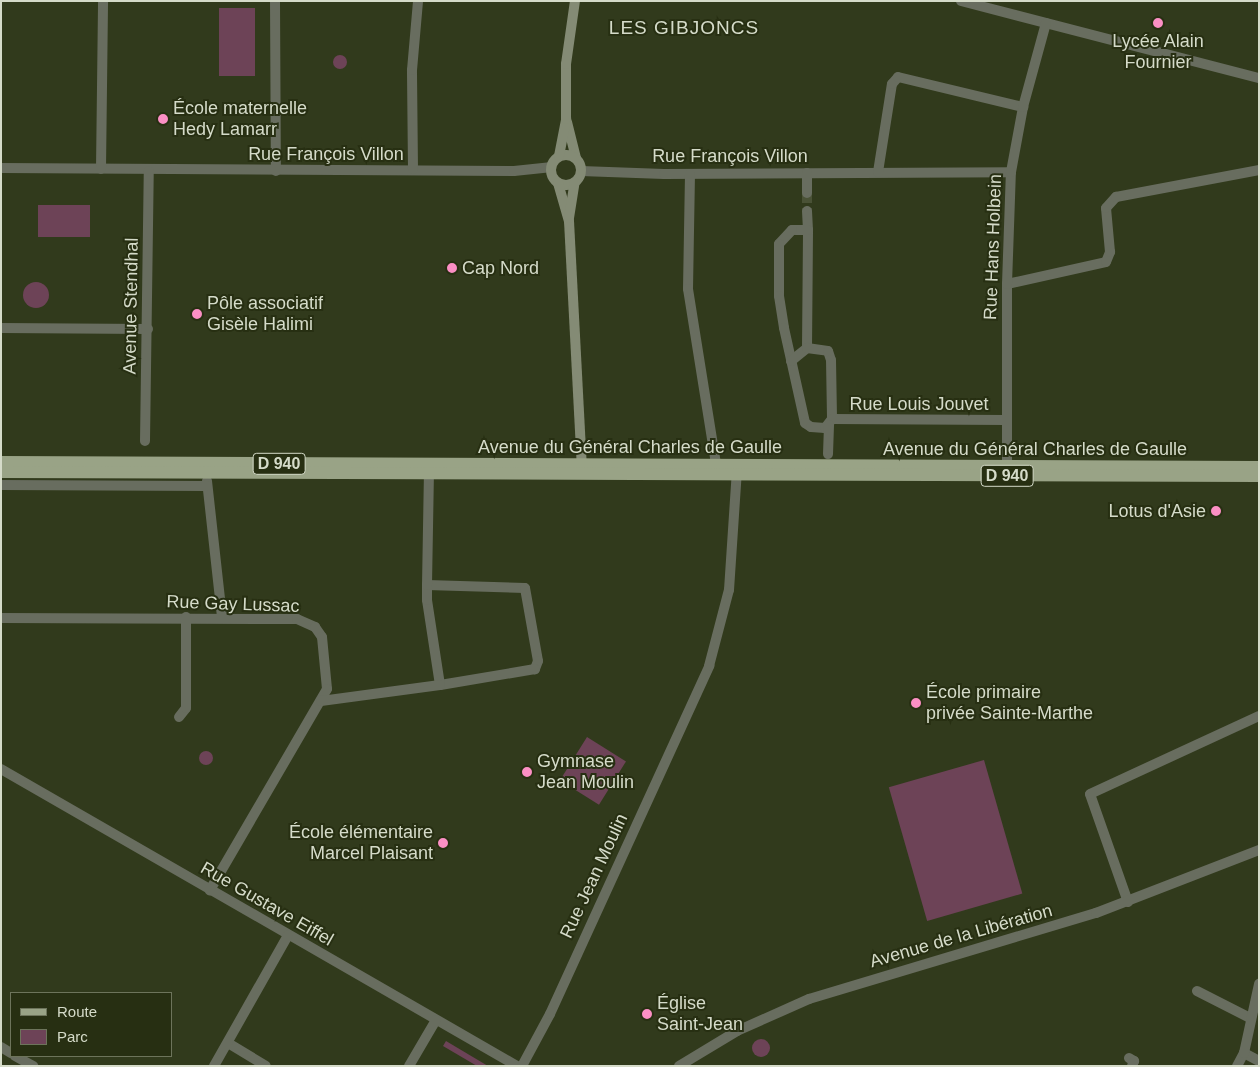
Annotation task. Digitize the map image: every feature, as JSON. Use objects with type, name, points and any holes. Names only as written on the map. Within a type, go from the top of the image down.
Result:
[{"type":"main road","points":[[569,221],[558,183],[552,176],[550,167],[559,156],[566,119],[566,64],[576,1]]},
{"type":"main road","points":[[566,119],[581,171],[575,182],[569,221],[582,469]]},
{"type":"main road","points":[[559,156],[576,158]]},
{"type":"main road","points":[[558,183],[575,182]]},
{"type":"main road","name":"Avenue du Général Charles de Gaulle","points":[[1,462],[206,467],[717,471],[1007,471],[1259,467]]},
{"type":"main road","name":"Avenue du Général Charles de Gaulle","points":[[1,472],[206,467]]},
{"type":"main road","name":"Avenue du Général Charles de Gaulle","points":[[1007,471],[1259,476]]},
{"type":"street","points":[[101,169],[103,1]]},
{"type":"street","points":[[275,1],[276,171]]},
{"type":"street","points":[[413,170],[412,70],[418,1]]},
{"type":"street","points":[[961,1],[1259,78]]},
{"type":"street","name":"Rue Hans Holbein","points":[[1007,471],[1007,284],[1011,172],[1023,108],[1046,23]]},
{"type":"street","points":[[878,172],[892,84],[898,76],[1023,108]]},
{"type":"street","name":"Rue François Villon","points":[[1,168],[149,171],[514,171],[550,167]]},
{"type":"street","points":[[1007,284],[1106,262],[1110,252],[1106,208],[1116,197],[1259,170]]},
{"type":"street","name":"Avenue Stendhal","points":[[145,441],[149,171]]},
{"type":"street","name":"Rue François Villon","points":[[581,171],[690,174],[1011,172]]},
{"type":"street","points":[[807,172],[807,193]]},
{"type":"street","points":[[690,174],[688,289],[717,471]]},
{"type":"street","points":[[791,361],[807,348],[807,211]]},
{"type":"street","name":"Rue Louis Jouvet","points":[[808,230],[787,232],[779,244],[779,303],[805,423],[817,428],[830,422],[1006,420]]},
{"type":"street","points":[[1,328],[148,329]]},
{"type":"street","name":"Rue Louis Jouvet","points":[[807,348],[823,349],[830,355],[830,422]]},
{"type":"street","points":[[828,454],[830,422]]},
{"type":"street","points":[[206,467],[222,617]]},
{"type":"street","points":[[429,469],[427,585],[440,685]]},
{"type":"street","name":"Rue Jean Moulin","points":[[522,1066],[550,1014],[710,666],[729,590],[736,471]]},
{"type":"street","points":[[1,485],[207,486]]},
{"type":"street","points":[[321,701],[527,672],[535,669],[538,661],[525,588],[427,585]]},
{"type":"street","name":"Rue Gay Lussac","points":[[1,618],[222,617],[297,619],[315,627],[322,637],[326,689],[321,701],[210,890]]},
{"type":"street","points":[[179,717],[186,708],[186,618]]},
{"type":"street","points":[[1128,902],[1090,794],[1259,716]]},
{"type":"street","name":"Rue Gustave Eiffel","points":[[1,768],[517,1066]]},
{"type":"street","name":"Avenue de la Libération","points":[[679,1066],[737,1031],[809,999],[1014,940],[1128,902],[1259,850]]},
{"type":"street","points":[[214,1066],[288,935]]},
{"type":"street","points":[[1237,1066],[1244,1053],[1250,1018],[1259,984]]},
{"type":"street","points":[[1197,991],[1250,1018]]},
{"type":"street","points":[[409,1066],[436,1020]]},
{"type":"street","points":[[228,1044],[266,1066]]},
{"type":"street","points":[[1244,1053],[1259,1061]]},
{"type":"street","points":[[17,1057],[32,1066]]},
{"type":"green space","points":[[219,8],[255,8],[255,76],[219,76]]},
{"type":"green space","points":[[340,55],[345,57],[347,62],[345,67],[340,69],[335,67],[333,62],[335,57]]},
{"type":"green space","points":[[38,205],[90,205],[90,237],[38,237]]},
{"type":"green space","points":[[36,282],[45,286],[49,295],[45,304],[36,308],[27,304],[23,295],[27,286]]},
{"type":"green space","points":[[587,737],[626,761],[599,805],[560,780]]},
{"type":"green space","points":[[203,751],[209,751],[213,758],[209,765],[203,765],[199,761],[199,755]]},
{"type":"green space","points":[[984,760],[1022,894],[927,921],[889,787]]},
{"type":"green space","points":[[761,1039],[767,1042],[770,1048],[767,1054],[761,1057],[755,1054],[752,1048],[755,1042]]},
{"type":"green space","points":[[446,1041],[488,1066],[477,1066],[443,1046]]},
{"type":"tunnel","points":[[807,193],[807,211]]},
{"type":"place","name":"Lycée Alain Fournier","points":[[1158,23]]},
{"type":"place","name":"École maternelle Hedy Lamarr","points":[[163,119]]},
{"type":"place","name":"Cap Nord","points":[[452,268]]},
{"type":"place","name":"Pôle associatif Gisèle Halimi","points":[[197,314]]},
{"type":"place","name":"Lotus d'Asie","points":[[1216,511]]},
{"type":"place","name":"École primaire privée Sainte-Marthe","points":[[916,703]]},
{"type":"place","name":"Gymnase Jean Moulin","points":[[527,772]]},
{"type":"place","name":"École élémentaire Marcel Plaisant","points":[[443,843]]},
{"type":"place","name":"Église Saint-Jean","points":[[647,1014]]},
{"type":"district","name":"LES GIBJONCS","points":[[684,28]]}]
